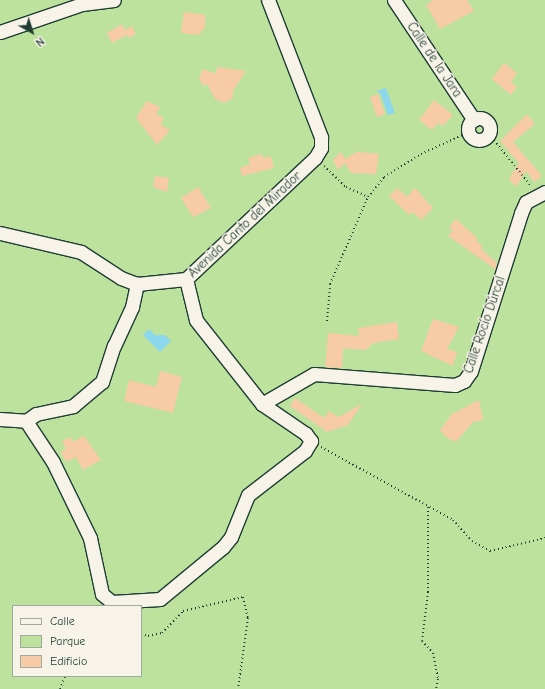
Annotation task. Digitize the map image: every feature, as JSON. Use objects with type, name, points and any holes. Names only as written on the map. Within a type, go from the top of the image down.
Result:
[{"type":"street","points":[[0,32],[82,4],[114,0]]},
{"type":"street","name":"Avenida Canto del Mirador","points":[[268,0],[321,137],[321,148],[315,158],[186,279],[196,320],[262,404],[306,434],[311,441]]},
{"type":"street","name":"Calle de la Jara","points":[[394,0],[471,126]]},
{"type":"street","points":[[471,126],[485,120],[490,126],[489,134]]},
{"type":"street","name":"Calle Rocío Dúrcal","points":[[262,404],[314,374],[455,384],[464,381],[471,371],[521,213],[526,202],[541,193]]},
{"type":"street","points":[[0,234],[81,252],[121,278],[137,284],[186,279]]},
{"type":"street","points":[[0,419],[26,421],[36,414],[73,406],[102,382],[114,346],[132,307],[137,284]]},
{"type":"street","points":[[26,421],[53,462],[90,538],[102,594],[112,602],[160,599],[223,547],[231,537],[248,495],[305,451],[311,441]]},
{"type":"path","points":[[327,322],[330,284],[368,197],[384,177],[471,126]]},
{"type":"path","points":[[489,134],[541,193]]},
{"type":"path","points":[[315,158],[346,187],[368,197]]},
{"type":"path","points":[[311,441],[428,508],[453,520],[472,542],[490,551],[545,538]]},
{"type":"path","points":[[428,508],[428,592],[422,641],[433,653],[438,679],[436,689]]},
{"type":"path","points":[[142,634],[148,636],[162,633],[183,611],[243,597],[248,618],[238,689]]},
{"type":"path","points":[[60,689],[65,677]]},
{"type":"green space","points":[[0,0],[545,0],[545,689],[0,689]]},
{"type":"water","points":[[386,88],[395,113],[388,115],[380,93],[376,91]]},
{"type":"water","points":[[149,329],[155,335],[165,335],[171,341],[160,352],[143,335]]},
{"type":"building","points":[[433,0],[467,0],[474,11],[440,29],[426,5]]},
{"type":"building","points":[[184,12],[206,15],[204,31],[201,30],[200,35],[181,33]]},
{"type":"building","points":[[122,24],[125,30],[132,26],[136,34],[129,38],[127,35],[112,43],[107,33]]},
{"type":"building","points":[[504,63],[517,73],[511,82],[517,87],[511,95],[492,79]]},
{"type":"building","points":[[217,67],[246,71],[233,91],[233,98],[224,103],[215,99],[207,84],[203,86],[199,78],[203,69],[216,74]]},
{"type":"building","points":[[378,94],[385,114],[377,117],[370,97]]},
{"type":"building","points":[[434,100],[453,115],[443,126],[438,123],[432,130],[419,120]]},
{"type":"building","points":[[147,101],[160,107],[156,114],[164,118],[161,125],[170,130],[157,145],[136,118]]},
{"type":"building","points":[[527,114],[535,124],[513,142],[542,176],[535,182],[526,171],[516,187],[509,179],[519,163],[500,141]]},
{"type":"building","points":[[341,152],[345,159],[357,152],[379,154],[376,174],[351,173],[345,163],[338,170],[333,160]]},
{"type":"building","points":[[262,154],[263,158],[271,156],[274,168],[242,176],[240,168],[250,164],[248,158]]},
{"type":"building","points":[[155,176],[169,178],[167,192],[153,187]]},
{"type":"building","points":[[198,187],[211,208],[193,217],[181,198]]},
{"type":"building","points":[[397,188],[407,197],[415,188],[433,208],[421,220],[413,212],[409,215],[389,196]]},
{"type":"building","points":[[456,219],[477,238],[476,240],[483,247],[481,249],[497,263],[495,269],[448,236],[453,230],[449,227]]},
{"type":"building","points":[[433,319],[459,327],[447,349],[457,352],[453,366],[421,351]]},
{"type":"building","points":[[397,322],[399,339],[373,343],[366,350],[343,348],[342,368],[325,367],[328,333],[359,336],[358,328]]},
{"type":"building","points":[[160,371],[182,377],[173,413],[124,401],[129,380],[156,387]]},
{"type":"building","points":[[295,398],[324,418],[329,411],[338,417],[362,404],[348,425],[327,432],[290,406]]},
{"type":"building","points":[[479,400],[483,420],[473,422],[456,442],[446,437],[440,430],[452,414]]},
{"type":"building","points":[[84,436],[101,460],[83,470],[76,457],[66,462],[61,452],[66,449],[62,441],[71,437],[73,442]]}]
